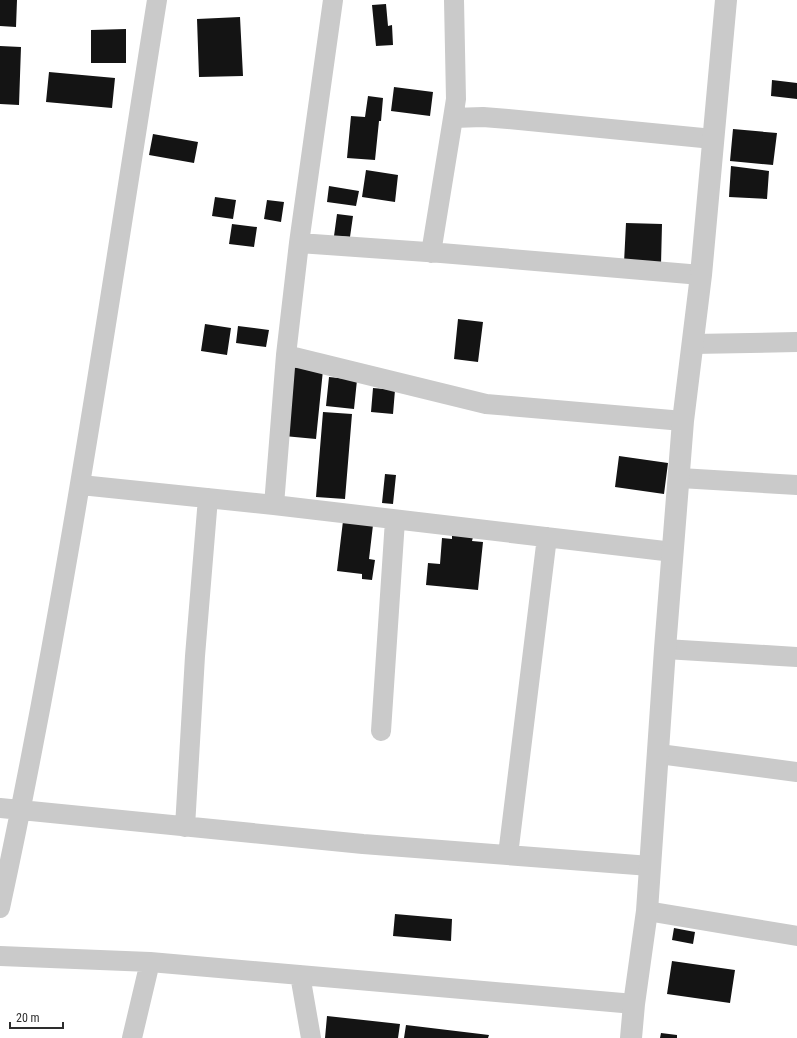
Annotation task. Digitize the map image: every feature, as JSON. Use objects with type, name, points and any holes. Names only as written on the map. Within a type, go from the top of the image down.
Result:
[{"type":"street","points":[[0,908],[21,811],[81,485],[157,0]]},
{"type":"street","points":[[274,505],[286,355],[299,243],[333,0]]},
{"type":"street","points":[[431,252],[456,99],[454,0]]},
{"type":"street","points":[[631,1038],[634,1004],[647,911],[659,754],[665,649],[680,478],[683,421],[701,275],[726,0]]},
{"type":"street","points":[[453,118],[477,117],[508,119],[713,139]]},
{"type":"street","points":[[299,243],[431,252],[701,275]]},
{"type":"street","points":[[693,344],[797,342]]},
{"type":"street","points":[[286,355],[486,404],[683,421]]},
{"type":"street","points":[[680,478],[797,485]]},
{"type":"street","points":[[81,485],[274,505],[673,552]]},
{"type":"street","points":[[185,827],[195,656],[208,498]]},
{"type":"street","points":[[381,731],[395,520]]},
{"type":"street","points":[[508,855],[547,537]]},
{"type":"street","points":[[665,649],[797,657]]},
{"type":"street","points":[[659,754],[797,772]]},
{"type":"street","points":[[0,808],[364,844],[650,866]]},
{"type":"street","points":[[647,911],[797,936]]},
{"type":"street","points":[[0,956],[150,962],[634,1004]]},
{"type":"street","points":[[132,1038],[150,962]]},
{"type":"street","points":[[300,975],[311,1038]]},
{"type":"building","points":[[0,0],[17,0],[16,27],[0,26]]},
{"type":"building","points":[[386,4],[388,26],[392,25],[393,45],[376,46],[372,5]]},
{"type":"building","points":[[240,17],[243,76],[199,77],[197,19]]},
{"type":"building","points":[[126,29],[126,63],[91,63],[91,30]]},
{"type":"building","points":[[0,46],[21,47],[19,105],[0,104]]},
{"type":"building","points":[[49,72],[115,78],[112,108],[46,102]]},
{"type":"building","points":[[772,80],[797,83],[797,99],[771,96]]},
{"type":"building","points":[[394,87],[433,92],[430,116],[391,111]]},
{"type":"building","points":[[368,96],[383,98],[375,160],[347,158],[351,116],[365,117]]},
{"type":"building","points":[[733,129],[777,133],[773,165],[730,161]]},
{"type":"building","points":[[153,134],[198,142],[194,163],[149,155]]},
{"type":"building","points":[[731,166],[769,171],[767,199],[729,197]]},
{"type":"building","points":[[366,170],[398,175],[395,202],[362,197]]},
{"type":"building","points":[[329,186],[359,191],[356,206],[327,202]]},
{"type":"building","points":[[215,197],[236,200],[233,219],[212,216]]},
{"type":"building","points":[[267,200],[284,202],[281,222],[264,219]]},
{"type":"building","points":[[337,214],[353,216],[350,237],[334,236]]},
{"type":"building","points":[[626,223],[662,224],[661,265],[624,263]]},
{"type":"building","points":[[232,224],[257,227],[254,247],[229,244]]},
{"type":"building","points":[[458,319],[483,322],[478,362],[454,359]]},
{"type":"building","points":[[205,324],[231,328],[227,355],[201,351]]},
{"type":"building","points":[[238,326],[269,330],[266,347],[236,343]]},
{"type":"building","points":[[290,367],[323,370],[316,439],[284,436]]},
{"type":"building","points":[[329,377],[357,380],[354,409],[326,406]]},
{"type":"building","points":[[373,388],[395,390],[393,414],[371,412]]},
{"type":"building","points":[[323,412],[352,414],[345,499],[316,497]]},
{"type":"building","points":[[619,456],[668,463],[664,494],[615,487]]},
{"type":"building","points":[[385,474],[396,475],[393,504],[382,503]]},
{"type":"building","points":[[343,521],[373,525],[369,559],[375,560],[372,580],[362,579],[362,574],[337,571]]},
{"type":"building","points":[[452,535],[473,537],[472,541],[483,542],[478,590],[426,585],[428,563],[440,564],[442,538],[452,539]]},
{"type":"building","points":[[395,914],[452,919],[451,941],[393,936]]},
{"type":"building","points":[[674,928],[695,932],[693,944],[672,940]]},
{"type":"building","points":[[672,961],[735,970],[730,1003],[667,994]]},
{"type":"building","points":[[327,1016],[400,1024],[398,1038],[325,1038]]},
{"type":"building","points":[[406,1025],[489,1035],[488,1038],[404,1038]]},
{"type":"building","points":[[661,1033],[677,1035],[677,1038],[660,1038]]}]
